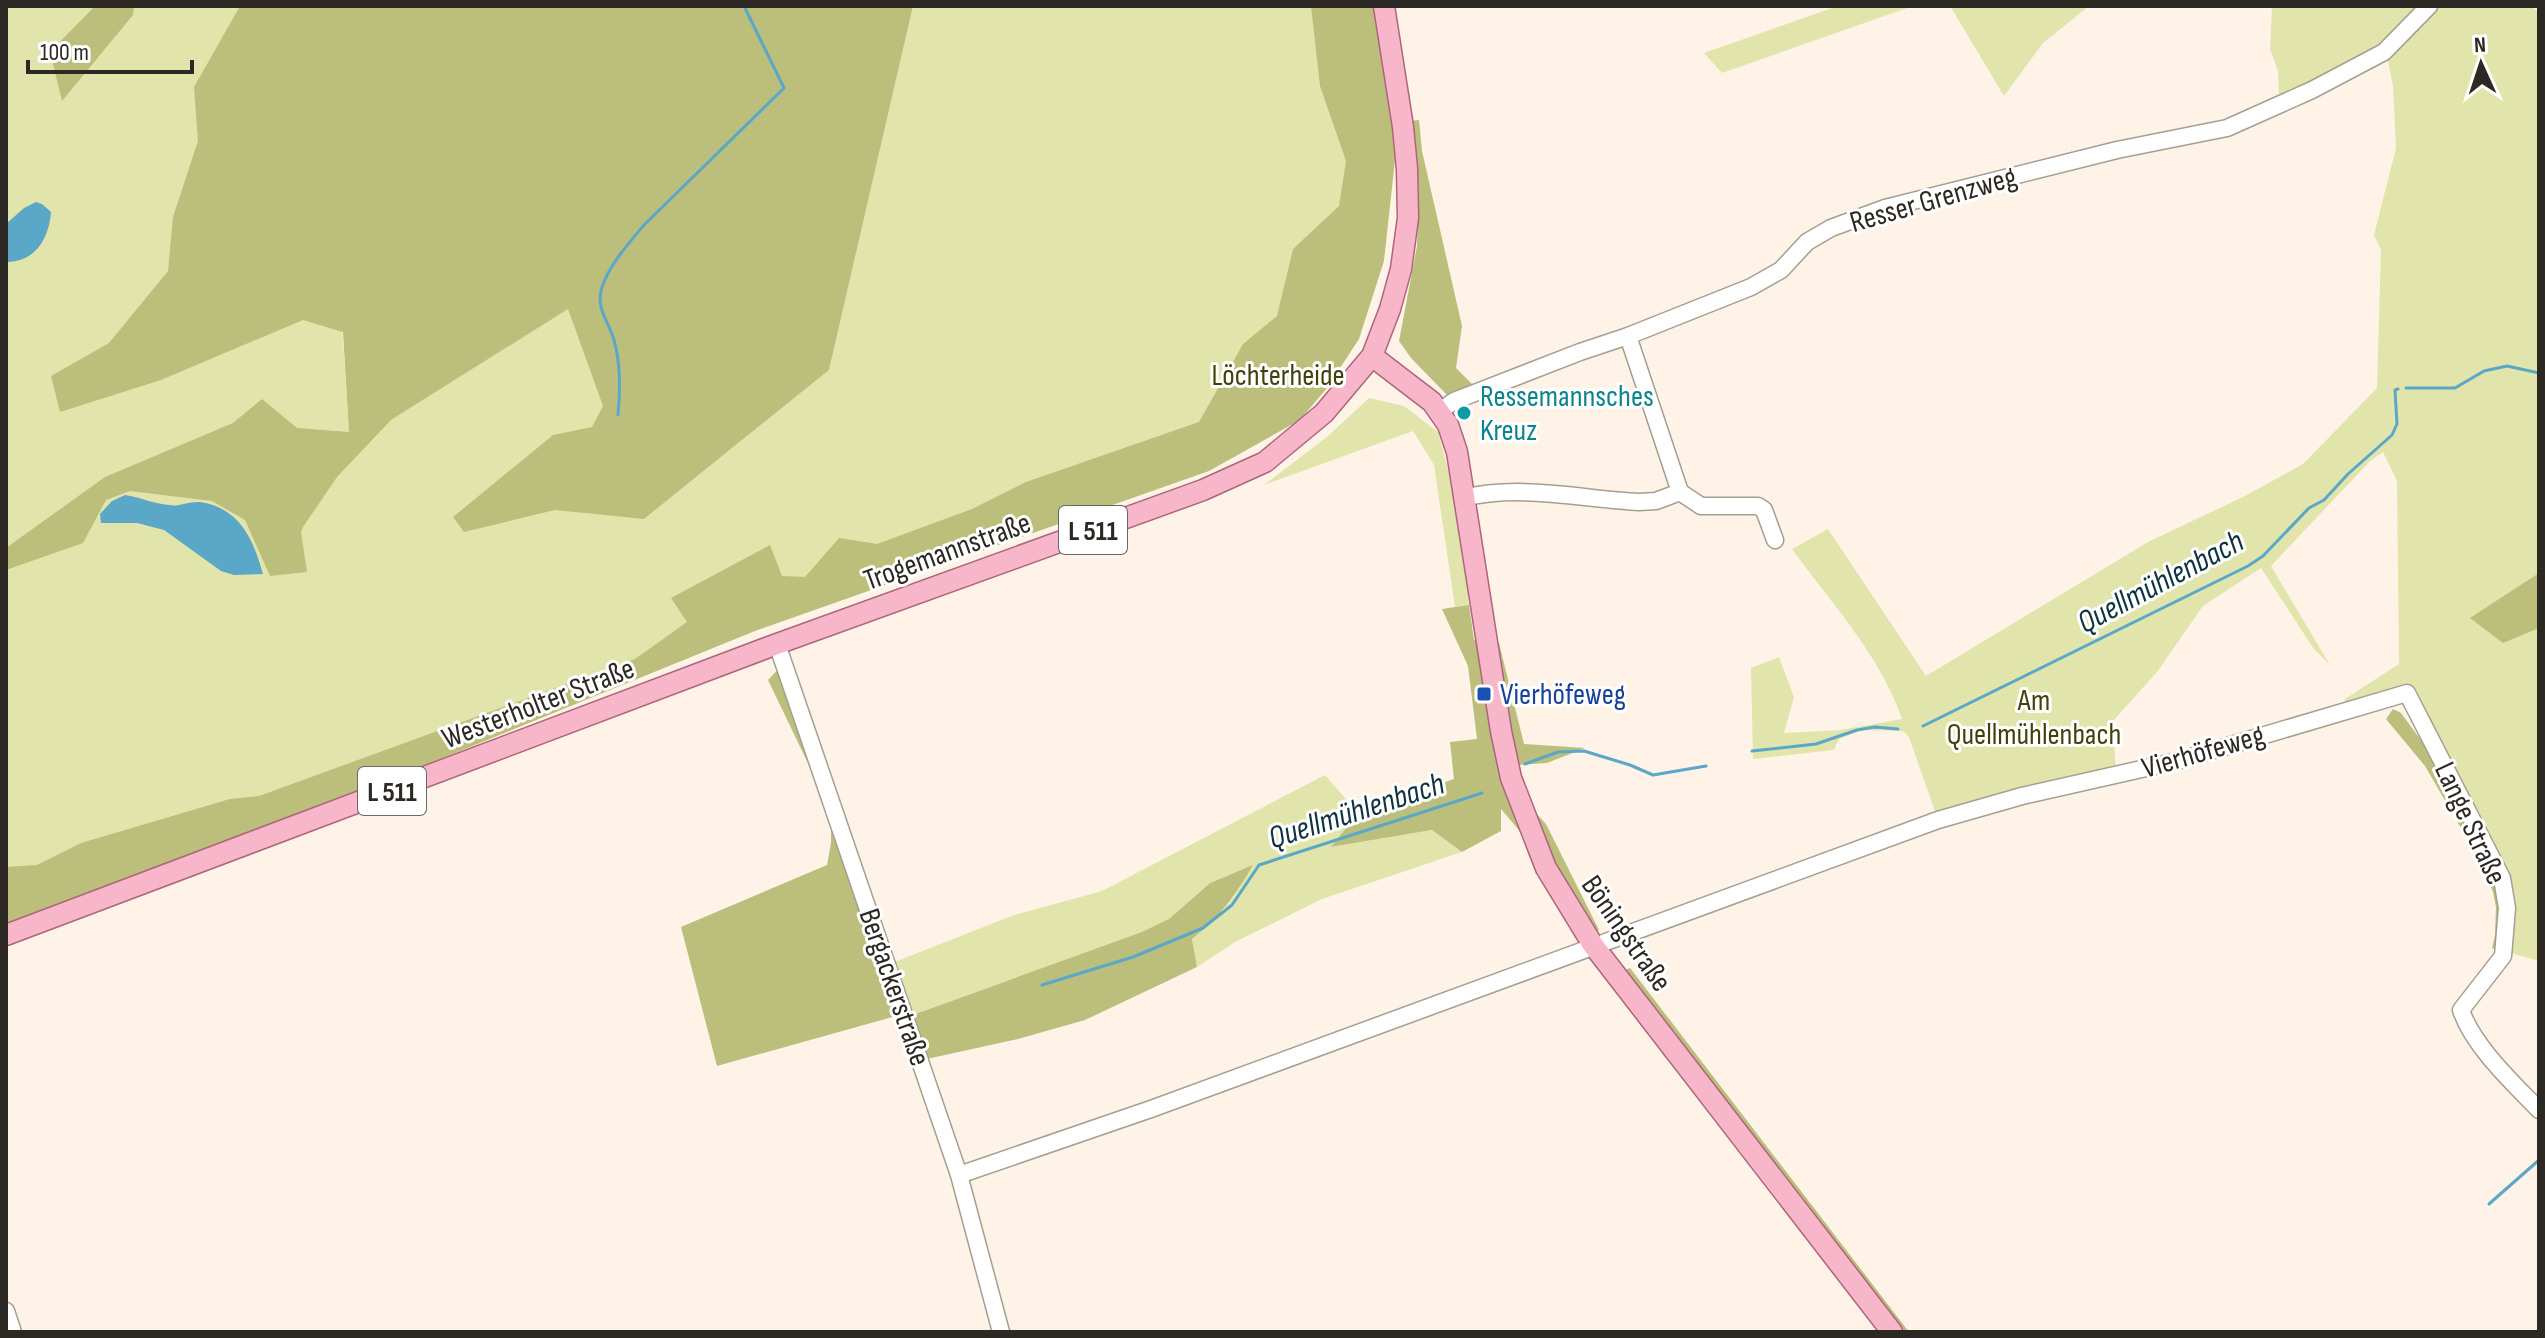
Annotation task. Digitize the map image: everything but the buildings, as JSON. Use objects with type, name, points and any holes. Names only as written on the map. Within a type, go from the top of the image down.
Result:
[{"type":"main road","name":"L 511","points":[[1372,356],[1397,282],[1408,218],[1403,127],[1384,6]]},
{"type":"main road","name":"Böningstraße","points":[[1372,356],[1432,402],[1448,425],[1457,452],[1494,693],[1511,778],[1546,868],[1593,945],[1892,1332]]},
{"type":"main road","name":"Trogemannstraße","points":[[777,644],[1203,490],[1265,462],[1324,413],[1372,356]]},
{"type":"main road","name":"Westerholter Straße","points":[[6,935],[777,644]]},
{"type":"street","name":"Resser Grenzweg","points":[[1440,411],[1454,401],[1751,287],[1781,270],[1807,242],[1831,228],[1885,208],[2117,150],[2227,128],[2312,90],[2384,52],[2429,6]]},
{"type":"street","points":[[1628,336],[1680,492],[1701,506],[1758,506],[1764,510],[1775,540]]},
{"type":"street","points":[[1463,498],[1486,493],[1520,492],[1656,501],[1680,492]]},
{"type":"street","name":"Bergackerstraße","points":[[777,644],[959,1175],[1001,1332]]},
{"type":"street","name":"Vierhöfeweg","points":[[959,1175],[1151,1109],[1938,820],[2022,796],[2177,761],[2407,693]]},
{"type":"street","name":"Lange Straße","points":[[2407,693],[2502,878],[2507,908],[2503,956],[2461,1010],[2465,1022],[2511,1082],[2539,1110]]},
{"type":"street","points":[[6,1311],[13,1332]]},
{"type":"green space","points":[[6,6],[272,6],[340,293],[349,432],[391,420],[569,308],[644,519],[829,370],[913,6],[1374,6],[1384,261],[1191,447],[814,594],[123,846],[6,883]]},
{"type":"green space","points":[[95,6],[134,6],[133,15],[62,101],[50,52]]},
{"type":"green space","points":[[240,6],[913,6],[829,370],[644,519],[555,510],[464,532],[453,517],[553,435],[592,427],[603,406],[568,309],[391,420],[337,477],[303,527],[301,532],[307,572],[270,576],[245,520],[212,501],[130,491],[106,500],[83,543],[6,570],[6,548],[105,477],[233,423],[262,399],[297,428],[349,432],[343,332],[303,320],[161,380],[60,412],[51,376],[109,343],[168,271],[173,217],[198,141],[194,87]]},
{"type":"green space","name":"Löchterheide","points":[[1311,6],[1374,6],[1396,151],[1384,261],[1359,339],[1327,388],[1300,420],[1209,471],[755,631],[94,900],[6,932],[6,867],[37,865],[81,843],[230,799],[259,796],[635,659],[687,622],[671,598],[770,545],[782,576],[805,577],[839,538],[877,544],[972,509],[1026,482],[1199,422],[1243,344],[1277,316],[1293,249],[1339,206],[1346,161],[1320,86]]},
{"type":"green space","points":[[1838,6],[1913,6],[1722,73],[1704,53]]},
{"type":"green space","points":[[1950,6],[2089,6],[2043,43],[2004,96]]},
{"type":"green space","name":"Am Quellmühlenbach","points":[[2272,6],[2530,6],[2539,12],[2539,961],[2511,953],[2511,930],[2413,693],[2413,686],[2407,693],[2345,711],[2345,699],[2399,664],[2397,481],[2383,452],[2370,461],[2271,566],[2330,665],[2314,649],[2261,568],[2203,606],[2157,672],[2113,721],[2116,775],[1938,820],[1909,737],[1903,731],[1862,730],[1839,739],[1834,750],[1753,759],[1751,668],[1779,657],[1794,697],[1784,733],[1840,730],[1902,719],[1868,652],[1792,549],[1828,529],[1926,676],[2148,542],[2247,495],[2303,464],[2377,388],[2381,250],[2374,235],[2396,148],[2393,87],[2387,55],[2288,110],[2286,94],[2279,96],[2278,71],[2270,49]]},
{"type":"green space","points":[[1419,120],[1422,151],[1462,326],[1456,368],[1476,388],[1450,398],[1399,341],[1417,246],[1419,188],[1410,121]]},
{"type":"green space","points":[[1369,398],[1404,406],[1438,432],[1457,504],[1469,605],[1455,607],[1434,465],[1413,431],[1264,485],[1328,436]]},
{"type":"green space","points":[[2539,573],[2539,628],[2503,643],[2470,618]]},
{"type":"green space","points":[[1469,605],[1474,640],[1499,643],[1524,744],[1585,748],[1547,763],[1504,766],[1546,824],[1599,930],[1578,938],[1523,835],[1501,809],[1501,831],[1462,852],[1432,830],[1331,847],[1358,813],[1454,779],[1450,742],[1477,739],[1468,666],[1442,609]]},
{"type":"green space","points":[[783,664],[896,1016],[717,1066],[681,927],[827,865],[831,843],[831,822],[818,784],[768,680]]},
{"type":"green space","points":[[2393,709],[2401,713],[2431,754],[2501,892],[2499,953],[2492,949],[2496,907],[2493,892],[2480,861],[2425,766],[2386,719]]},
{"type":"green space","points":[[1325,775],[1358,813],[1332,847],[1432,830],[1462,852],[1322,899],[1235,942],[1197,967],[1192,939],[1226,906],[1251,866],[1210,883],[1169,919],[1142,933],[910,1016],[887,965],[1014,915],[1102,891]]},
{"type":"green space","points":[[1253,865],[1226,905],[1192,939],[1197,967],[1085,1020],[1018,1039],[922,1060],[910,1016],[1142,932],[1169,919],[1210,883]]},
{"type":"green space","points":[[1630,968],[1909,1332],[1879,1332],[1690,1083],[1664,1056],[1610,976]]},
{"type":"water","points":[[36,202],[51,212],[44,240],[25,258],[6,262],[6,224]]},
{"type":"water","points":[[125,495],[172,505],[200,502],[225,511],[243,527],[255,549],[263,574],[234,575],[221,571],[164,530],[137,523],[101,523],[100,514],[112,501]]},
{"type":"waterway","points":[[618,415],[618,359],[600,302],[609,271],[644,225],[784,88],[744,6]]},
{"type":"waterway","name":"Quellmühlenbach","points":[[2406,388],[2455,388],[2484,371],[2507,366],[2539,373]]},
{"type":"waterway","name":"Quellmühlenbach","points":[[1923,726],[2263,556],[2309,508],[2324,500],[2392,435],[2397,424],[2395,390],[2398,389]]},
{"type":"waterway","name":"Quellmühlenbach","points":[[1752,751],[1816,744],[1875,727],[1898,729]]},
{"type":"waterway","name":"Quellmühlenbach","points":[[1525,764],[1558,752],[1584,751],[1653,775],[1706,766]]},
{"type":"waterway","name":"Quellmühlenbach","points":[[1042,985],[1133,957],[1203,928],[1232,905],[1259,865],[1482,793]]},
{"type":"waterway","points":[[2489,1204],[2539,1160]]},
{"type":"place","name":"Ressemannsches Kreuz","points":[[1464,413]]},
{"type":"place","name":"Vierhöfeweg","points":[[1484,694]]}]
